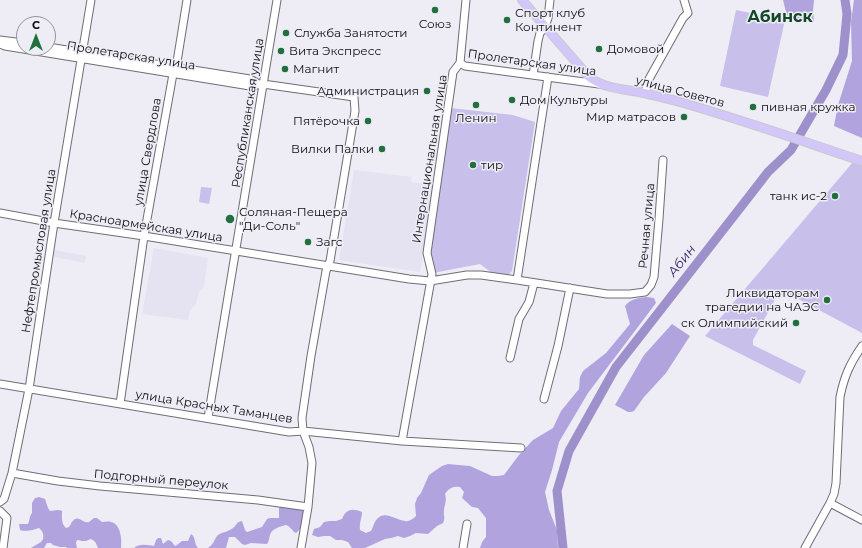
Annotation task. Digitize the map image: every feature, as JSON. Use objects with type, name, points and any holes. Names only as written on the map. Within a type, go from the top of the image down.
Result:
[{"type":"main road","name":"улица Советов","points":[[522,0],[589,77],[601,84],[645,93],[707,110],[862,160]]},
{"type":"street","name":"Нефтепромысловая улица","points":[[0,502],[4,499],[12,473],[29,389],[54,223],[91,0]]},
{"type":"street","name":"улица Свердлова","points":[[120,404],[144,236],[187,0]]},
{"type":"street","name":"Республиканская улица","points":[[208,418],[235,251],[240,229],[261,84],[277,0]]},
{"type":"street","name":"Интернациональная улица","points":[[402,441],[432,274],[427,253],[453,72],[460,63],[466,0]]},
{"type":"street","points":[[533,75],[538,41],[540,33],[545,27],[548,18],[550,0]]},
{"type":"street","points":[[645,93],[650,79],[682,18],[688,13],[684,0]]},
{"type":"street","points":[[0,40],[16,42]]},
{"type":"street","name":"Пролетарская улица","points":[[0,44],[5,46],[82,56],[174,71],[250,79],[261,84],[354,97],[355,111],[328,266]]},
{"type":"street","name":"Пролетарская улица","points":[[56,49],[82,56]]},
{"type":"street","name":"Пролетарская улица","points":[[460,63],[465,66],[601,84]]},
{"type":"street","points":[[517,280],[548,78]]},
{"type":"street","name":"Речная улица","points":[[645,292],[651,286],[654,277],[660,220],[663,160]]},
{"type":"street","name":"Красноармейская улица","points":[[0,213],[54,223],[409,279],[430,281],[467,275],[481,275],[607,294],[630,294],[645,292]]},
{"type":"street","points":[[301,548],[308,507],[312,463],[310,447],[303,431],[302,418],[311,356],[328,266]]},
{"type":"street","points":[[510,358],[518,319],[529,302],[534,283]]},
{"type":"street","points":[[544,399],[558,346],[570,288]]},
{"type":"street","points":[[805,548],[830,503],[836,483],[840,397],[853,359],[862,346]]},
{"type":"street","name":"улица Красных Таманцев","points":[[0,384],[288,432],[303,431],[402,441],[521,448]]},
{"type":"street","name":"Подгорный переулок","points":[[12,473],[58,481],[258,500],[308,507]]},
{"type":"street","points":[[830,503],[862,520]]},
{"type":"street","points":[[0,511],[7,518],[3,548]]},
{"type":"street","points":[[463,548],[467,524]]},
{"type":"shaded area","points":[[783,0],[814,0],[814,23],[791,19],[787,16]]},
{"type":"shaded area","points":[[854,0],[862,0],[862,138],[834,126],[838,105],[852,61],[851,22]]},
{"type":"shaded area","points":[[736,10],[785,20],[768,97],[720,86]]},
{"type":"shaded area","points":[[451,108],[513,115],[535,122],[512,271],[508,276],[492,273],[480,264],[433,273],[429,252]]},
{"type":"shaded area","points":[[853,162],[862,165],[862,333],[789,294],[777,296],[753,340],[753,345],[806,371],[800,384],[705,336]]},
{"type":"shaded area","points":[[354,170],[412,177],[411,182],[434,185],[420,272],[339,260]]},
{"type":"shaded area","points":[[201,187],[212,188],[209,204],[199,202]]},
{"type":"shaded area","points":[[154,248],[208,258],[204,287],[199,292],[195,306],[190,310],[188,320],[142,314]]},
{"type":"shaded area","points":[[55,250],[86,256],[85,263],[54,257]]},
{"type":"shaded area","points":[[647,297],[654,298],[656,303],[588,393],[559,442],[545,492],[549,510],[557,530],[558,548],[480,548],[486,537],[486,518],[478,508],[472,507],[462,498],[464,492],[460,487],[453,487],[445,494],[446,500],[443,523],[428,534],[416,533],[404,538],[398,536],[385,539],[365,548],[352,548],[348,542],[336,540],[330,536],[318,537],[312,535],[314,529],[320,527],[324,522],[342,519],[345,513],[350,510],[362,512],[360,530],[366,533],[371,531],[376,520],[383,515],[405,521],[411,520],[416,516],[415,504],[429,475],[442,466],[448,464],[470,466],[492,476],[504,475],[519,455],[533,440],[553,428],[561,411],[579,389],[580,377],[583,371],[606,353],[630,324],[625,306],[633,300]]},
{"type":"shaded area","points":[[672,324],[690,336],[666,373],[644,397],[634,411],[628,412],[615,405],[644,355]]},
{"type":"shaded area","points":[[39,497],[45,499],[50,511],[62,511],[62,518],[66,528],[69,527],[72,521],[77,518],[85,522],[89,522],[94,518],[97,518],[102,522],[114,523],[119,529],[121,548],[98,548],[95,542],[90,539],[86,541],[77,540],[77,548],[60,547],[47,543],[44,548],[31,548],[41,542],[43,539],[42,532],[39,528],[28,531],[20,530],[19,524],[28,524],[32,513],[32,503],[35,498]]},
{"type":"shaded area","points":[[281,506],[304,510],[301,526],[296,533],[286,525],[272,531],[267,544],[251,543],[245,545],[235,537],[229,537],[226,548],[208,548],[218,535],[231,529],[240,521],[242,521],[247,532],[262,527],[267,519],[279,518],[279,508]]},
{"type":"shaded area","points":[[191,534],[194,537],[198,548],[134,548],[141,545],[154,546],[158,538],[161,538],[163,544],[168,540],[175,546],[182,541],[188,541]]},
{"type":"waterway","name":"Абин","points":[[563,548],[557,491],[569,451],[616,367],[768,172],[791,150],[826,90],[843,55],[847,14],[845,0]]},
{"type":"place","name":"Союз","points":[[435,10]]},
{"type":"place","name":"Спорт клуб Континент","points":[[507,20]]},
{"type":"place","name":"Служба Занятости","points":[[286,33]]},
{"type":"place","name":"Домовой","points":[[599,49]]},
{"type":"place","name":"Вита Экспресс","points":[[281,51]]},
{"type":"place","name":"Магнит","points":[[285,69]]},
{"type":"place","name":"Администрация","points":[[427,91]]},
{"type":"place","name":"Дом Культуры","points":[[512,100]]},
{"type":"place","name":"Ленин","points":[[476,105]]},
{"type":"place","name":"пивная кружка","points":[[753,107]]},
{"type":"place","name":"Мир матрасов","points":[[684,117]]},
{"type":"place","name":"Пятёрочка","points":[[368,121]]},
{"type":"place","name":"Вилки Палки","points":[[382,149]]},
{"type":"place","name":"тир","points":[[473,165]]},
{"type":"place","name":"танк ис-2","points":[[835,196]]},
{"type":"place","name":"Соляная-Пещера \"Ди-Соль\"","points":[[230,219]]},
{"type":"place","name":"Загс","points":[[308,242]]},
{"type":"place","name":"Ликвидаторам трагедии на ЧАЭС","points":[[827,300]]},
{"type":"place","name":"ск Олимпийский","points":[[796,323]]},
{"type":"district","name":"Абинск","points":[[780,17]]}]
